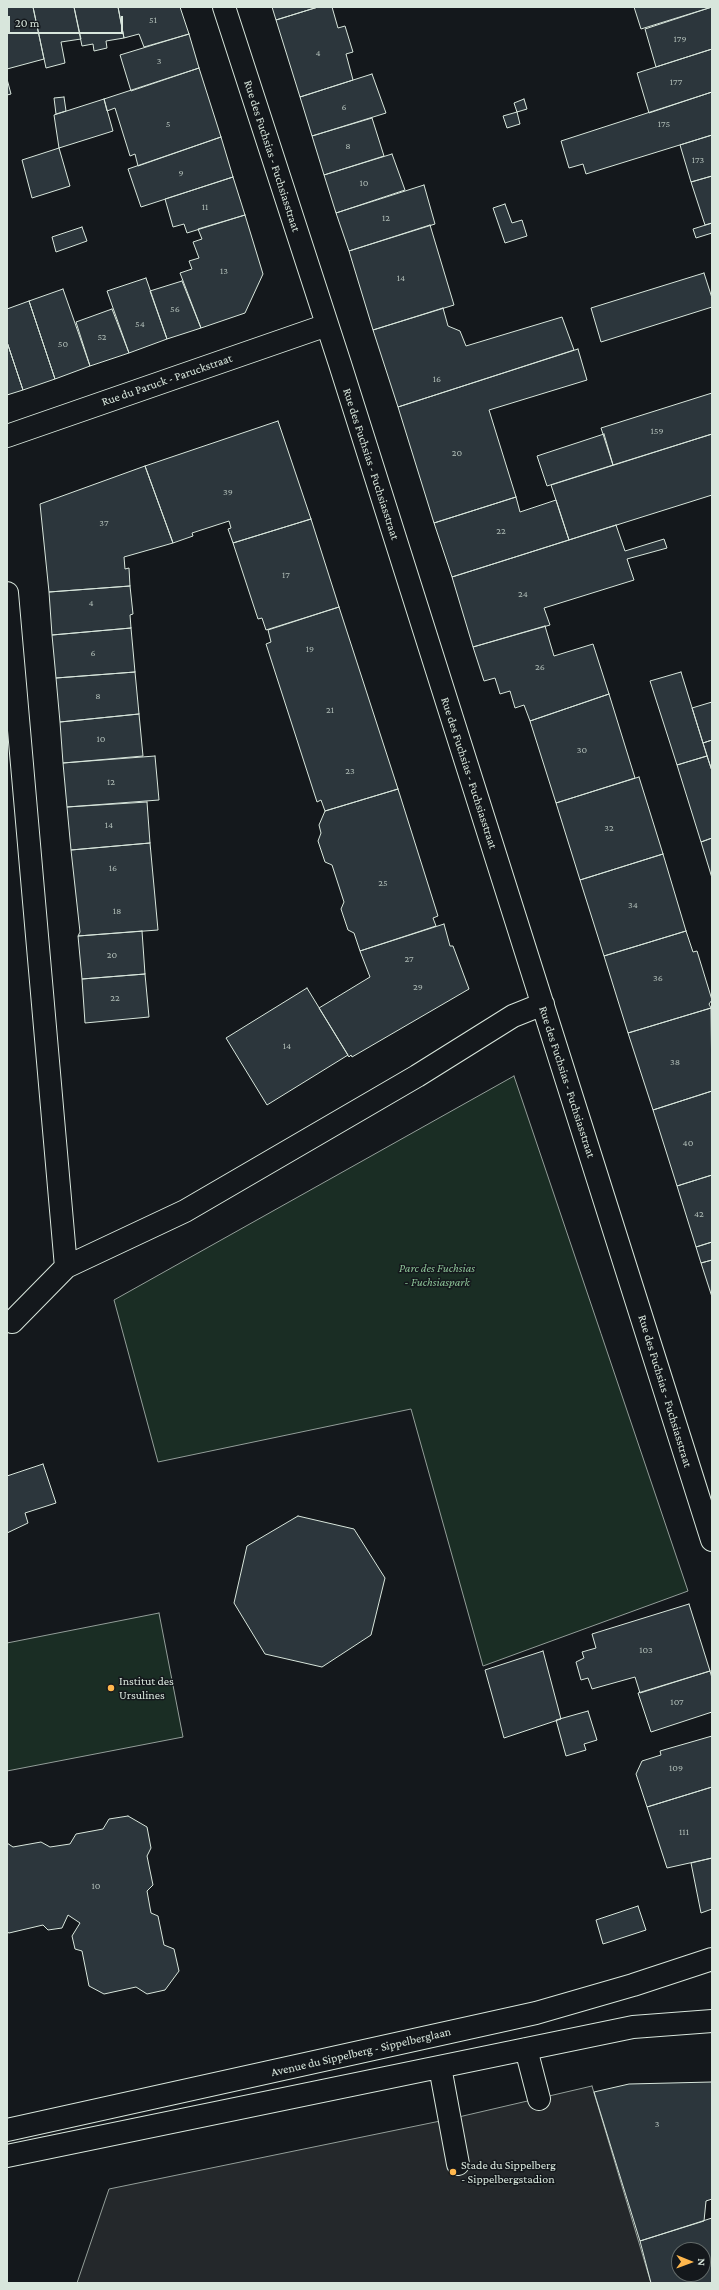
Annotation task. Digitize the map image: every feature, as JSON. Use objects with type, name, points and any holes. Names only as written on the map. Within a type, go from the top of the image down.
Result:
[{"type":"street","name":"Rue des Fuchsias - Fuchsiasstraat","points":[[224,7],[327,325],[712,1540]]},
{"type":"street","name":"Rue du Paruck - Paruckstraat","points":[[7,436],[327,325]]},
{"type":"street","points":[[7,593],[66,1267]]},
{"type":"street","points":[[12,1322],[66,1267],[185,1211],[417,1076],[513,1016],[542,1004]]},
{"type":"street","name":"Avenue du Sippelberg - Sippelberglaan","points":[[7,2130],[536,2013],[633,1985],[712,1959]]},
{"type":"street","points":[[7,2156],[633,2027],[712,2021]]},
{"type":"street","points":[[526,2049],[539,2099]]},
{"type":"street","points":[[440,2067],[458,2164]]},
{"type":"green space","name":"Parc des Fuchsias - Fuchsiaspark","points":[[514,1076],[688,1591],[483,1666],[411,1409],[158,1462],[114,1300]]},
{"type":"green space","points":[[159,1613],[183,1737],[7,1771],[7,1643]]},
{"type":"shaded area","name":"Stade du Sippelberg - Sippelbergstadion","points":[[592,2086],[651,2283],[77,2283],[109,2189],[450,2119]]},
{"type":"building","points":[[7,7],[33,7],[44,59],[7,69]]},
{"type":"building","points":[[33,7],[74,7],[81,39],[61,42],[65,63],[46,68]]},
{"type":"building","points":[[74,7],[118,7],[124,38],[106,41],[107,48],[94,51],[93,44],[82,46]]},
{"type":"building","points":[[118,7],[180,7],[189,34],[144,47],[139,34],[124,38]]},
{"type":"building","points":[[272,7],[318,7],[276,20]]},
{"type":"building","points":[[318,7],[332,7],[338,28],[345,26],[353,52],[346,54],[353,80],[300,97],[276,20]]},
{"type":"building","points":[[634,7],[712,7],[641,29]]},
{"type":"building","points":[[712,7],[712,49],[656,67],[645,29]]},
{"type":"building","points":[[189,34],[199,68],[131,91],[120,55]]},
{"type":"building","points":[[712,49],[712,92],[649,113],[637,73]]},
{"type":"building","points":[[199,68],[221,137],[138,166],[135,154],[130,156],[115,108],[107,111],[104,99]]},
{"type":"building","points":[[372,74],[386,113],[312,136],[300,97]]},
{"type":"building","points":[[7,79],[11,94],[7,95]]},
{"type":"building","points":[[712,92],[712,135],[586,174],[583,164],[569,168],[561,141]]},
{"type":"building","points":[[64,97],[66,111],[56,114],[54,98]]},
{"type":"building","points":[[104,99],[113,131],[59,148],[54,115]]},
{"type":"building","points":[[524,99],[527,109],[517,112],[514,103]]},
{"type":"building","points":[[517,112],[520,124],[507,128],[503,116]]},
{"type":"building","points":[[372,118],[384,156],[324,175],[312,136]]},
{"type":"building","points":[[712,135],[712,176],[691,182],[680,145]]},
{"type":"building","points":[[221,137],[233,177],[141,207],[128,169]]},
{"type":"building","points":[[59,148],[70,186],[32,198],[22,160]]},
{"type":"building","points":[[392,154],[405,190],[336,213],[324,175]]},
{"type":"building","points":[[712,176],[712,223],[705,225],[691,182]]},
{"type":"building","points":[[233,177],[245,215],[187,233],[184,224],[173,227],[165,199]]},
{"type":"building","points":[[424,185],[435,224],[349,251],[336,213]]},
{"type":"building","points":[[505,204],[512,223],[522,220],[527,236],[505,243],[493,208]]},
{"type":"building","points":[[245,215],[263,274],[245,313],[201,328],[180,273],[192,269],[189,261],[199,258],[193,242],[202,239],[198,229]]},
{"type":"building","points":[[712,223],[712,233],[696,238],[693,229]]},
{"type":"building","points":[[430,225],[454,305],[373,330],[349,251]]},
{"type":"building","points":[[82,227],[87,241],[56,252],[52,237]]},
{"type":"building","points":[[704,273],[712,298],[712,307],[601,342],[591,308]]},
{"type":"building","points":[[146,278],[167,339],[129,353],[107,291]]},
{"type":"building","points":[[182,281],[201,328],[167,339],[150,291]]},
{"type":"building","points":[[63,289],[90,366],[55,379],[29,301]]},
{"type":"building","points":[[29,301],[55,379],[23,390],[7,342],[7,309]]},
{"type":"building","points":[[443,308],[448,326],[460,331],[466,346],[562,317],[574,350],[398,407],[373,330]]},
{"type":"building","points":[[112,309],[129,353],[90,366],[76,322]]},
{"type":"building","points":[[7,342],[23,390],[7,395]]},
{"type":"building","points":[[578,349],[587,380],[489,410],[516,497],[434,523],[398,407]]},
{"type":"building","points":[[712,393],[712,434],[613,465],[601,428]]},
{"type":"building","points":[[278,421],[311,519],[233,543],[228,529],[231,528],[229,521],[192,533],[193,536],[173,543],[145,466]]},
{"type":"building","points":[[604,434],[613,465],[547,486],[537,456]]},
{"type":"building","points":[[712,434],[712,495],[569,540],[551,485]]},
{"type":"building","points":[[145,466],[173,543],[124,557],[125,569],[129,568],[130,586],[49,592],[40,504]]},
{"type":"building","points":[[516,497],[520,512],[556,500],[569,540],[452,577],[434,523]]},
{"type":"building","points":[[311,519],[339,607],[266,630],[262,618],[258,619],[233,543]]},
{"type":"building","points":[[616,525],[625,551],[664,539],[667,548],[627,559],[634,580],[544,608],[550,625],[473,647],[452,577]]},
{"type":"building","points":[[130,586],[133,614],[130,615],[131,628],[52,635],[49,592]]},
{"type":"building","points":[[339,607],[398,789],[325,811],[321,800],[317,802],[266,644],[271,642],[268,630]]},
{"type":"building","points":[[545,626],[554,656],[593,644],[609,694],[530,721],[524,705],[515,708],[510,691],[500,694],[495,678],[484,681],[473,647]]},
{"type":"building","points":[[131,628],[135,672],[56,678],[52,635]]},
{"type":"building","points":[[135,672],[139,714],[60,722],[56,678]]},
{"type":"building","points":[[681,672],[707,756],[677,765],[650,681]]},
{"type":"building","points":[[609,694],[635,778],[556,803],[530,721]]},
{"type":"building","points":[[712,702],[712,740],[703,743],[692,708]]},
{"type":"building","points":[[139,714],[143,756],[63,763],[60,722]]},
{"type":"building","points":[[712,740],[712,771],[703,743]]},
{"type":"building","points":[[155,756],[159,800],[67,807],[63,763]]},
{"type":"building","points":[[707,756],[712,771],[712,838],[701,842],[677,765]]},
{"type":"building","points":[[639,777],[663,854],[580,880],[556,803]]},
{"type":"building","points":[[398,789],[438,916],[433,918],[436,926],[360,951],[354,933],[348,930],[341,909],[344,902],[332,865],[325,862],[318,841],[321,833],[319,825],[325,811]]},
{"type":"building","points":[[147,802],[150,843],[71,850],[67,807]]},
{"type":"building","points":[[712,838],[712,878],[701,842]]},
{"type":"building","points":[[150,843],[158,930],[78,936],[80,932],[71,850]]},
{"type":"building","points":[[663,854],[686,931],[604,956],[580,880]]},
{"type":"building","points":[[444,924],[450,946],[453,946],[469,989],[352,1057],[351,1055],[349,1057],[319,1008],[370,977],[360,951]]},
{"type":"building","points":[[142,931],[145,974],[82,979],[78,936]]},
{"type":"building","points":[[686,931],[693,952],[697,951],[712,1000],[709,1004],[711,1008],[628,1033],[604,956]]},
{"type":"building","points":[[145,974],[149,1017],[85,1023],[82,979]]},
{"type":"building","points":[[307,988],[348,1055],[267,1105],[226,1038]]},
{"type":"building","points":[[711,1008],[712,1091],[653,1110],[628,1033]]},
{"type":"building","points":[[712,1091],[712,1175],[677,1186],[653,1110]]},
{"type":"building","points":[[712,1175],[712,1242],[696,1247],[677,1186]]},
{"type":"building","points":[[712,1242],[712,1260],[701,1263],[696,1247]]},
{"type":"building","points":[[712,1260],[712,1297],[701,1263]]},
{"type":"building","points":[[43,1464],[56,1503],[25,1513],[28,1523],[7,1533],[7,1476]]},
{"type":"building","points":[[298,1516],[354,1529],[385,1578],[371,1635],[322,1667],[265,1654],[234,1603],[247,1546]]},
{"type":"building","points":[[689,1604],[710,1671],[640,1693],[635,1677],[592,1689],[588,1678],[581,1680],[576,1662],[584,1658],[582,1652],[596,1648],[592,1634]]},
{"type":"building","points":[[543,1651],[561,1719],[504,1738],[485,1670]]},
{"type":"building","points":[[710,1671],[712,1678],[712,1712],[651,1732],[638,1693]]},
{"type":"building","points":[[588,1711],[597,1740],[584,1744],[586,1750],[566,1756],[556,1720]]},
{"type":"building","points":[[712,1736],[712,1787],[647,1807],[636,1774],[642,1761],[661,1755],[660,1751]]},
{"type":"building","points":[[712,1787],[712,1858],[667,1868],[647,1807]]},
{"type":"building","points":[[128,1816],[147,1827],[151,1848],[147,1856],[153,1885],[147,1891],[151,1913],[158,1916],[164,1945],[174,1949],[179,1971],[165,1990],[147,1994],[136,1987],[104,1994],[89,1986],[82,1951],[75,1949],[72,1936],[80,1923],[68,1915],[62,1928],[48,1930],[43,1925],[9,1933],[7,1932],[7,1843],[13,1847],[41,1842],[50,1847],[70,1844],[76,1834],[103,1829],[109,1819]]},
{"type":"building","points":[[712,1858],[712,1909],[701,1913],[691,1863]]},
{"type":"building","points":[[638,1906],[646,1930],[603,1944],[596,1920]]},
{"type":"building","points":[[712,2082],[712,2199],[706,2201],[704,2221],[640,2241],[594,2092],[629,2084]]},
{"type":"building","points":[[712,2218],[712,2283],[651,2283],[640,2241]]},
{"type":"place","name":"Institut des Ursulines","points":[[111,1688]]},
{"type":"place","name":"Stade du Sippelberg - Sippelbergstadion","points":[[453,2172]]}]
